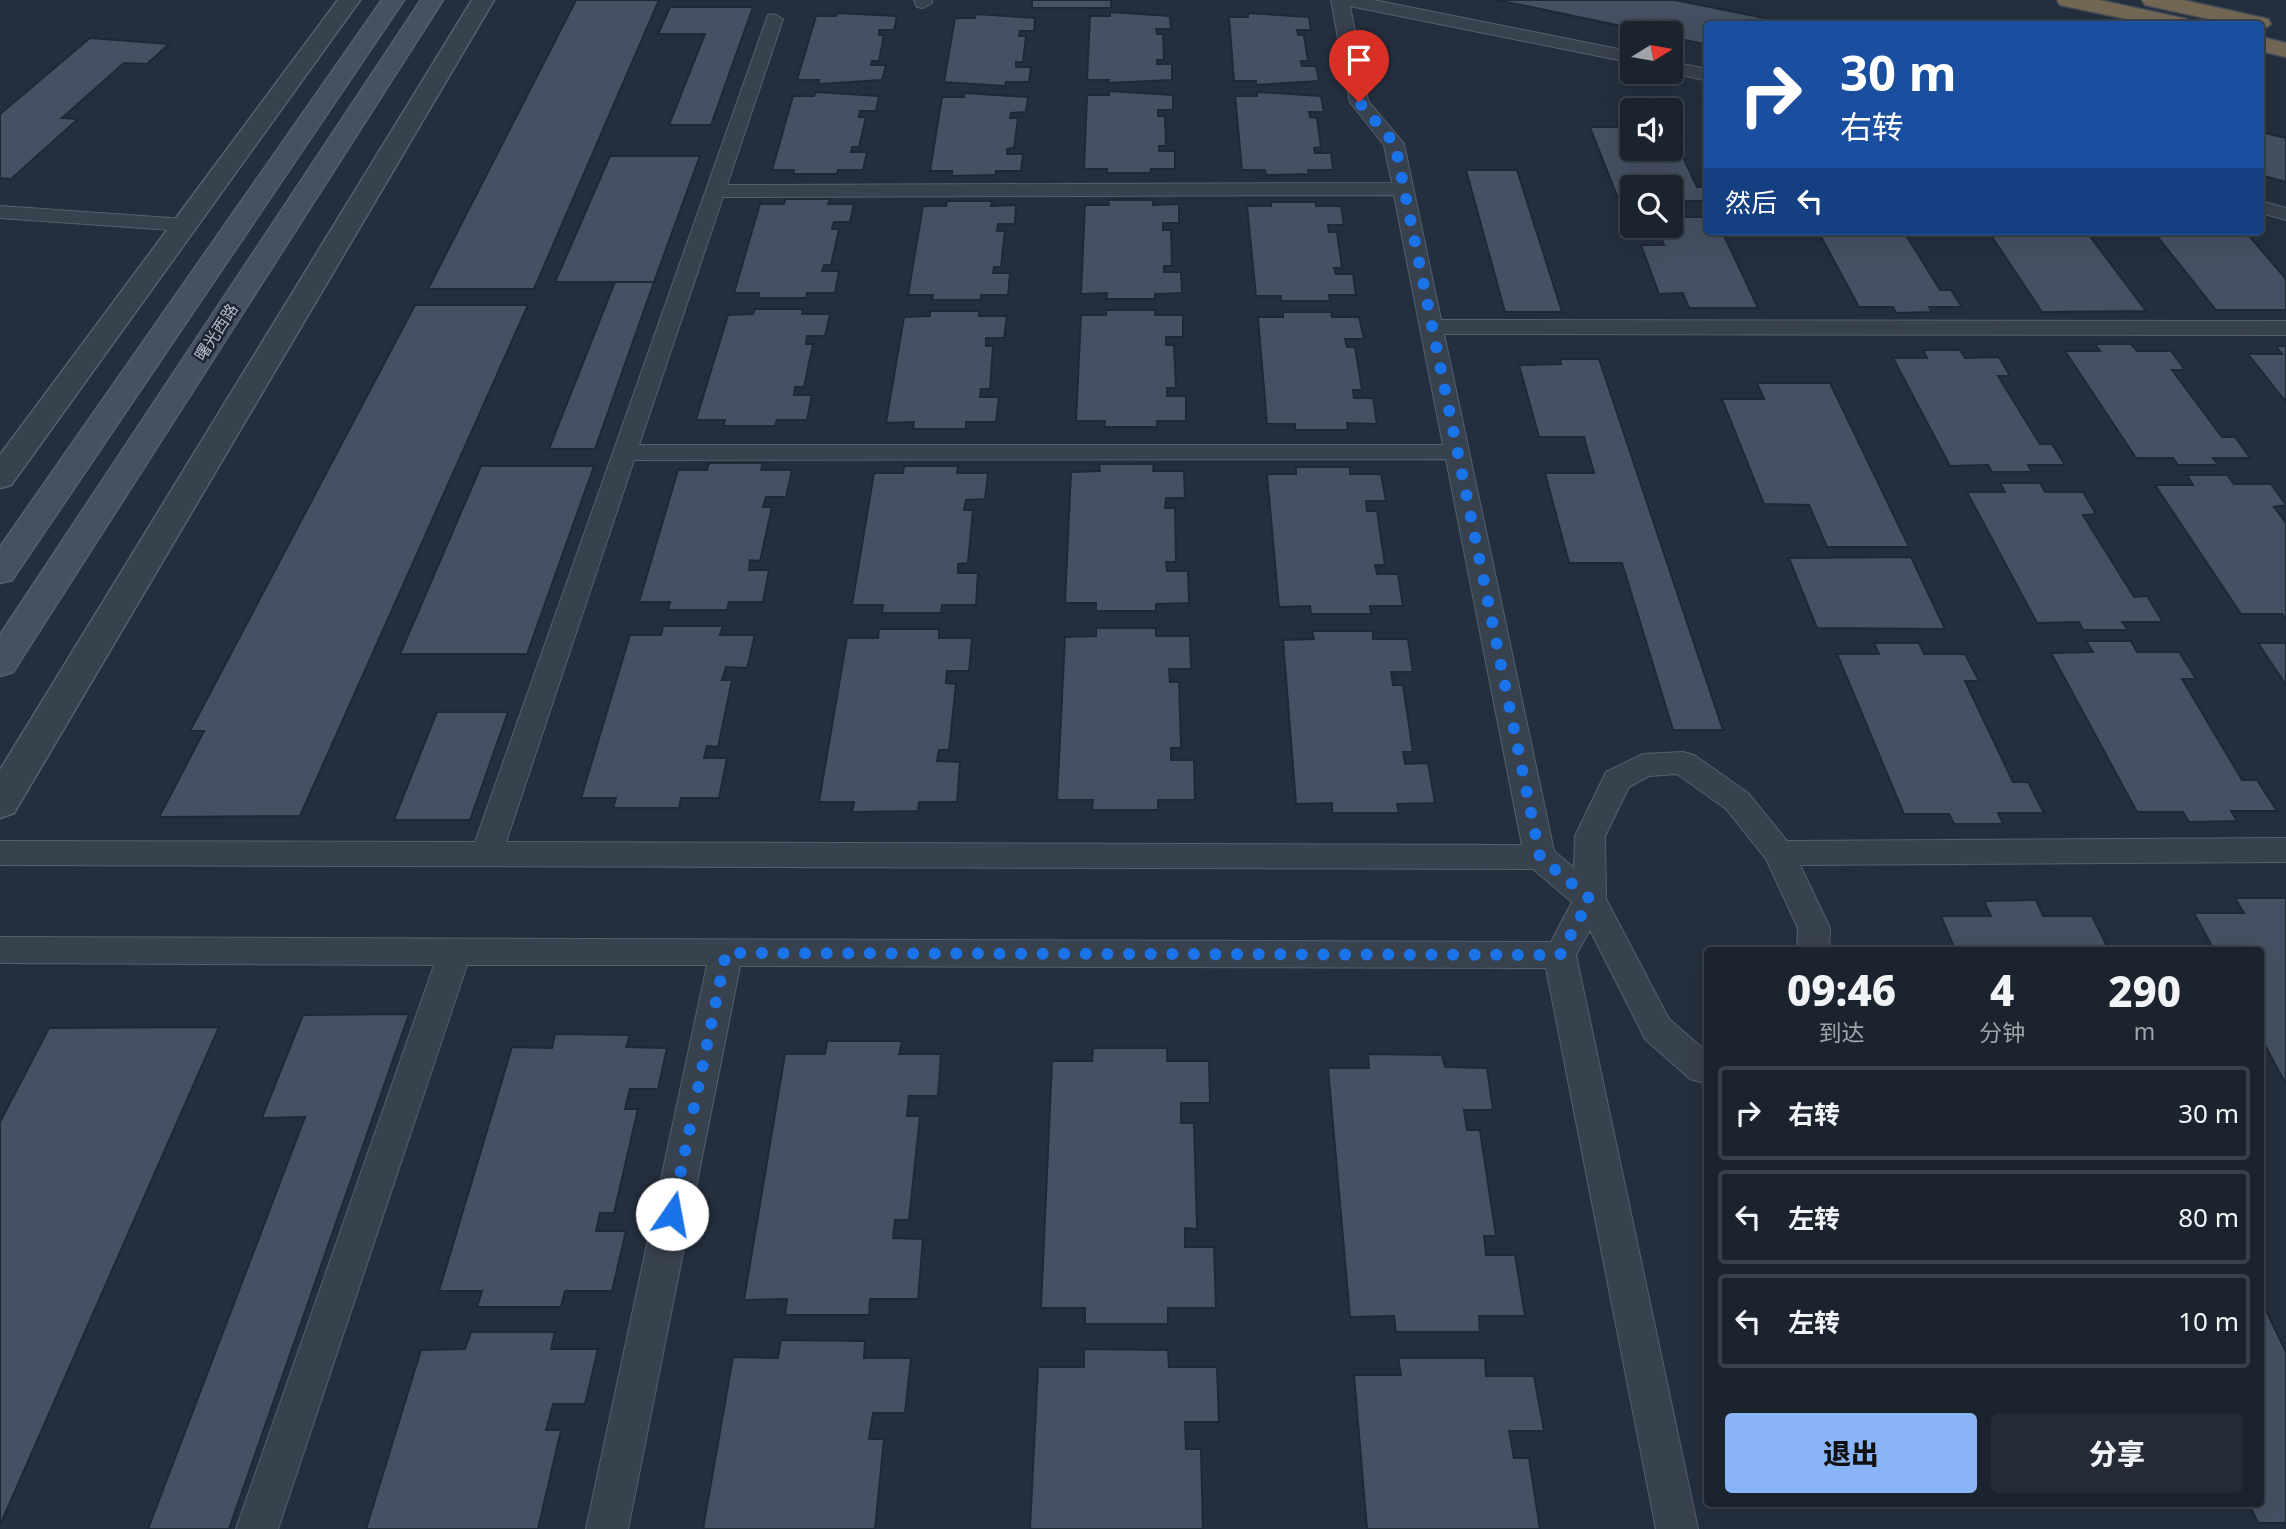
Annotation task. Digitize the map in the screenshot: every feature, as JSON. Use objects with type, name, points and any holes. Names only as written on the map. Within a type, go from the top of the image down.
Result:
[{"type":"highway","points":[[2068,0],[2165,21]]},
{"type":"highway","points":[[2153,0],[2243,21]]},
{"type":"highway","points":[[2264,26],[2286,30]]},
{"type":"highway","points":[[2264,45],[2286,50]]},
{"type":"main road","points":[[0,572],[393,0]]},
{"type":"main road","name":"曙光西路","points":[[0,663],[432,0]]},
{"type":"street","points":[[0,478],[349,0]]},
{"type":"street","points":[[0,803],[483,0]]},
{"type":"lane","points":[[1340,0],[1359,102],[1395,144],[1540,857],[1590,899],[1657,1030],[1704,1069]]},
{"type":"lane","points":[[1348,0],[1620,55]]},
{"type":"lane","points":[[486,855],[774,19]]},
{"type":"lane","points":[[1684,70],[1704,74]]},
{"type":"lane","points":[[715,191],[1404,189]]},
{"type":"lane","points":[[2264,208],[2286,214]]},
{"type":"lane","points":[[0,212],[185,225]]},
{"type":"lane","points":[[1431,327],[2286,328]]},
{"type":"lane","points":[[624,453],[1457,452]]},
{"type":"lane","points":[[1677,1529],[1560,955],[1590,899],[1590,836],[1617,780],[1643,765],[1683,763],[1737,800],[1779,853],[1814,928],[1813,947]]},
{"type":"lane","points":[[1779,853],[2286,850]]},
{"type":"lane","points":[[0,853],[1540,857]]},
{"type":"lane","points":[[0,950],[1560,955]]},
{"type":"lane","points":[[257,1529],[455,952]]},
{"type":"lane","points":[[607,1529],[726,953]]},
{"type":"building","points":[[576,0],[659,0],[534,289],[428,289]]},
{"type":"building","points":[[1032,0],[1111,0],[1111,8],[1032,8]]},
{"type":"building","points":[[1497,0],[1675,0],[1779,21],[1704,21],[1704,44],[1684,40],[1684,21],[1620,21],[1620,26]]},
{"type":"building","points":[[670,7],[753,7],[711,125],[669,125],[705,34],[658,34]]},
{"type":"building","points":[[1110,12],[1170,16],[1171,29],[1156,29],[1157,34],[1163,34],[1164,60],[1157,60],[1157,64],[1172,64],[1172,80],[1108,83],[1109,80],[1087,80],[1090,16],[1110,16]]},
{"type":"building","points":[[838,13],[897,16],[894,30],[879,30],[879,35],[884,35],[879,61],[872,61],[871,65],[886,65],[882,80],[818,84],[819,80],[797,80],[816,16],[836,16]]},
{"type":"building","points":[[1248,13],[1309,17],[1311,30],[1297,30],[1298,35],[1304,35],[1308,61],[1301,61],[1302,66],[1316,66],[1319,81],[1256,85],[1256,81],[1234,81],[1229,17],[1248,17]]},
{"type":"building","points":[[976,14],[1035,18],[1034,31],[1020,31],[1019,36],[1026,36],[1023,62],[1016,62],[1016,67],[1031,67],[1029,82],[1006,82],[1005,86],[944,82],[955,18],[975,18]]},
{"type":"building","points":[[90,38],[169,44],[147,64],[124,63],[62,118],[78,119],[11,179],[0,178],[0,114]]},
{"type":"building","points":[[1109,91],[1173,95],[1173,110],[1158,110],[1158,116],[1165,116],[1166,146],[1159,146],[1159,151],[1175,151],[1175,169],[1151,169],[1150,173],[1107,173],[1107,169],[1084,169],[1087,95],[1109,95]]},
{"type":"building","points":[[816,92],[879,96],[876,111],[860,111],[859,117],[866,117],[859,147],[852,147],[851,152],[867,152],[863,170],[838,170],[837,174],[793,174],[794,170],[772,170],[793,96],[814,96]]},
{"type":"building","points":[[1257,92],[1321,96],[1324,112],[1309,112],[1310,117],[1317,118],[1321,147],[1314,148],[1315,153],[1331,153],[1333,170],[1308,170],[1309,174],[1266,175],[1265,170],[1242,170],[1235,96],[1257,96]]},
{"type":"building","points":[[964,93],[1028,97],[1026,112],[1011,113],[1010,118],[1018,118],[1014,148],[1007,149],[1007,154],[1023,154],[1021,171],[996,171],[995,175],[952,176],[952,171],[930,171],[942,97],[964,97]]},
{"type":"building","points":[[1617,121],[1620,121],[1620,161],[1683,161],[1683,157],[1697,187],[1704,187],[1704,201],[1684,201],[1686,206],[1683,206],[1683,175],[1620,175],[1619,201],[1590,127],[1619,127]]},
{"type":"building","points":[[2264,133],[2286,138],[2286,182],[2264,176]]},
{"type":"building","points":[[610,156],[700,156],[654,282],[555,282]]},
{"type":"building","points":[[1466,170],[1517,170],[1562,312],[1505,312]]},
{"type":"building","points":[[785,199],[830,199],[828,204],[854,204],[850,222],[834,222],[832,229],[839,229],[831,265],[824,265],[822,271],[839,271],[835,293],[807,293],[806,298],[758,298],[759,293],[734,293],[760,204],[784,204]]},
{"type":"building","points":[[1108,200],[1153,200],[1153,205],[1179,204],[1179,223],[1163,223],[1163,230],[1171,230],[1172,266],[1164,266],[1164,272],[1181,272],[1182,293],[1155,294],[1155,299],[1106,299],[1107,293],[1081,294],[1085,205],[1109,205]]},
{"type":"building","points":[[947,201],[992,201],[991,206],[1016,205],[1015,224],[998,224],[997,231],[1005,231],[1001,267],[994,267],[993,273],[1010,273],[1008,295],[981,295],[981,300],[932,300],[933,295],[908,295],[923,206],[946,206]]},
{"type":"building","points":[[1271,202],[1316,202],[1316,206],[1341,206],[1344,225],[1328,225],[1329,232],[1337,232],[1342,268],[1334,268],[1336,274],[1353,274],[1356,295],[1329,295],[1330,301],[1281,301],[1281,296],[1256,296],[1247,206],[1271,206]]},
{"type":"building","points":[[1683,217],[1704,217],[1704,235],[1724,235],[1758,308],[1689,308],[1683,293],[1659,294],[1641,245],[1664,245],[1661,238],[1683,238]]},
{"type":"building","points":[[1820,235],[1906,235],[1940,290],[1951,290],[1962,307],[1929,307],[1932,312],[1896,313],[1893,307],[1859,307]]},
{"type":"building","points":[[1991,235],[2089,235],[2146,311],[2042,312]]},
{"type":"building","points":[[2156,235],[2248,235],[2286,279],[2286,310],[2216,310]]},
{"type":"building","points":[[615,282],[654,282],[595,449],[549,449]]},
{"type":"building","points":[[415,305],[528,305],[300,816],[159,817],[204,731],[190,731]]},
{"type":"building","points":[[755,309],[803,309],[802,314],[830,314],[825,336],[807,336],[806,344],[813,344],[804,387],[795,387],[794,395],[812,395],[807,420],[777,420],[775,426],[723,426],[725,420],[696,420],[728,315],[753,314]]},
{"type":"building","points":[[1106,310],[1155,310],[1155,315],[1183,315],[1183,337],[1166,337],[1166,345],[1174,345],[1176,388],[1167,388],[1167,396],[1186,396],[1186,421],[1157,421],[1157,427],[1104,427],[1105,421],[1076,421],[1081,315],[1106,315]]},
{"type":"building","points":[[930,311],[979,311],[979,316],[1007,316],[1004,338],[986,338],[986,346],[993,346],[990,389],[981,389],[980,397],[999,397],[996,422],[966,422],[966,429],[913,429],[914,422],[886,423],[904,317],[930,316]]},
{"type":"building","points":[[1283,312],[1331,312],[1332,317],[1359,317],[1364,339],[1345,339],[1347,347],[1355,347],[1362,390],[1353,390],[1354,398],[1373,398],[1377,424],[1347,423],[1348,430],[1295,430],[1295,424],[1267,424],[1258,317],[1283,317]]},
{"type":"building","points":[[2095,344],[2131,344],[2137,351],[2171,351],[2185,370],[2172,370],[2222,437],[2235,437],[2250,458],[2213,458],[2218,465],[2178,465],[2173,458],[2136,458],[2065,351],[2100,351]]},
{"type":"building","points":[[2276,346],[2286,346],[2286,402],[2248,354],[2282,354]]},
{"type":"building","points":[[1923,350],[1960,350],[1965,358],[1999,357],[2010,376],[1998,376],[2040,444],[2052,444],[2065,465],[2028,465],[2032,472],[1992,472],[1988,465],[1950,466],[1893,358],[1927,358]]},
{"type":"building","points":[[1560,359],[1599,359],[1723,730],[1673,730],[1622,563],[1569,563],[1545,473],[1594,473],[1584,437],[1539,437],[1519,365],[1561,364]]},
{"type":"building","points":[[1757,383],[1830,383],[1909,547],[1827,547],[1809,505],[1764,504],[1722,399],[1764,399]]},
{"type":"building","points":[[709,463],[763,463],[761,470],[792,470],[786,497],[766,497],[763,507],[772,507],[760,561],[750,560],[749,570],[769,570],[763,602],[729,602],[727,610],[668,610],[670,602],[639,602],[678,470],[707,470]]},
{"type":"building","points":[[1099,464],[1154,464],[1153,471],[1184,471],[1185,498],[1166,498],[1165,508],[1175,508],[1176,562],[1166,562],[1167,571],[1188,571],[1189,603],[1156,604],[1156,611],[1096,611],[1096,603],[1065,603],[1071,472],[1100,471]]},
{"type":"building","points":[[481,466],[594,466],[527,654],[400,654]]},
{"type":"building","points":[[904,466],[958,466],[957,473],[988,473],[985,499],[966,500],[964,510],[973,510],[968,563],[958,564],[958,573],[978,573],[976,605],[942,605],[941,613],[882,613],[883,605],[852,605],[874,473],[903,473]]},
{"type":"building","points":[[1296,467],[1350,467],[1350,474],[1381,474],[1386,501],[1366,501],[1367,511],[1377,511],[1385,565],[1375,565],[1377,574],[1398,574],[1403,606],[1370,606],[1371,614],[1311,614],[1310,606],[1279,607],[1267,474],[1296,474]]},
{"type":"building","points":[[2187,475],[2227,475],[2234,484],[2271,484],[2286,505],[2274,507],[2286,523],[2286,619],[2282,614],[2241,614],[2155,485],[2193,485]]},
{"type":"building","points":[[2000,483],[2040,483],[2045,492],[2083,492],[2096,514],[2083,515],[2134,597],[2147,596],[2163,622],[2122,622],[2128,630],[2083,630],[2079,622],[2037,623],[1967,492],[2005,492]]},
{"type":"building","points":[[1911,557],[1945,629],[1817,628],[1789,558]]},
{"type":"building","points":[[663,626],[723,626],[720,635],[755,635],[747,668],[726,667],[722,680],[732,680],[718,747],[707,746],[704,758],[727,758],[719,798],[681,798],[679,808],[613,808],[616,798],[581,798],[630,635],[661,635]]},
{"type":"building","points":[[1096,628],[1156,628],[1156,636],[1190,636],[1191,669],[1169,669],[1170,682],[1179,682],[1181,748],[1171,748],[1171,760],[1194,760],[1195,800],[1158,800],[1158,810],[1092,810],[1093,800],[1057,800],[1065,637],[1096,636]]},
{"type":"building","points":[[879,629],[939,629],[939,638],[972,638],[969,671],[947,671],[946,683],[956,684],[949,750],[939,750],[937,761],[960,762],[957,802],[919,802],[918,811],[852,812],[854,802],[819,802],[847,638],[878,638]]},
{"type":"building","points":[[1312,631],[1373,631],[1373,639],[1408,639],[1413,672],[1391,672],[1393,685],[1403,685],[1413,752],[1403,752],[1405,764],[1428,763],[1435,803],[1397,804],[1399,813],[1332,813],[1332,803],[1296,804],[1283,640],[1314,639]]},
{"type":"building","points":[[2086,641],[2131,641],[2137,652],[2179,652],[2196,679],[2182,679],[2242,780],[2257,780],[2277,811],[2231,811],[2237,821],[2189,822],[2183,812],[2137,812],[2051,653],[2093,652]]},
{"type":"building","points":[[1874,643],[1919,643],[1924,654],[1965,654],[1979,681],[1965,681],[2013,782],[2028,782],[2044,813],[1998,813],[2003,824],[1954,824],[1949,814],[1904,814],[1837,654],[1879,654]]},
{"type":"building","points":[[2258,643],[2286,643],[2286,685]]},
{"type":"building","points":[[437,712],[508,712],[470,820],[394,820]]},
{"type":"building","points":[[2235,898],[2286,898],[2286,1084],[2264,1044],[2264,947],[2212,947],[2194,913],[2244,913]]},
{"type":"building","points":[[2036,900],[2043,916],[2092,916],[2108,947],[1954,947],[1941,916],[1991,916],[1984,901]]},
{"type":"building","points":[[409,1014],[229,1529],[148,1529],[305,1117],[262,1118],[303,1015]]},
{"type":"building","points":[[219,1027],[0,1525],[0,1122],[49,1028]]},
{"type":"building","points":[[555,1034],[630,1035],[626,1047],[667,1048],[658,1089],[630,1089],[625,1109],[638,1109],[614,1213],[600,1213],[596,1231],[626,1231],[612,1291],[565,1291],[561,1307],[477,1307],[482,1291],[439,1291],[512,1047],[552,1048]]},
{"type":"building","points":[[827,1041],[902,1041],[899,1054],[941,1054],[938,1096],[909,1096],[907,1116],[920,1116],[909,1220],[895,1220],[893,1238],[923,1239],[918,1299],[870,1299],[869,1315],[785,1315],[787,1299],[744,1300],[785,1054],[825,1054]]},
{"type":"building","points":[[1093,1048],[1167,1048],[1167,1061],[1209,1061],[1210,1103],[1181,1103],[1181,1123],[1194,1123],[1197,1229],[1185,1228],[1185,1247],[1214,1247],[1216,1308],[1168,1308],[1168,1324],[1085,1324],[1085,1308],[1041,1308],[1052,1061],[1092,1061]]},
{"type":"building","points":[[1368,1054],[1442,1055],[1445,1067],[1487,1068],[1493,1110],[1464,1110],[1467,1130],[1480,1130],[1496,1236],[1484,1236],[1486,1255],[1515,1255],[1525,1316],[1479,1316],[1480,1332],[1396,1332],[1394,1316],[1350,1317],[1328,1068],[1369,1068]]},
{"type":"building","points":[[2264,1306],[2286,1352],[2286,1523],[2258,1523],[2250,1507],[2264,1507]]},
{"type":"building","points":[[471,1332],[555,1332],[551,1349],[598,1349],[585,1404],[553,1404],[546,1430],[561,1430],[538,1529],[366,1529],[421,1350],[465,1349]]},
{"type":"building","points":[[781,1340],[865,1341],[864,1358],[911,1358],[905,1413],[873,1413],[869,1439],[884,1439],[875,1529],[703,1529],[733,1357],[778,1358]]},
{"type":"building","points":[[1084,1349],[1168,1350],[1169,1367],[1217,1367],[1219,1422],[1185,1422],[1186,1449],[1201,1449],[1203,1529],[1030,1529],[1038,1367],[1084,1367]]},
{"type":"building","points":[[1398,1358],[1485,1358],[1486,1376],[1534,1376],[1544,1431],[1509,1431],[1514,1458],[1529,1458],[1540,1529],[1367,1529],[1354,1375],[1401,1375]]},
{"type":"route","points":[[672,1214],[726,953],[1560,955],[1590,899],[1540,857],[1395,144],[1359,102]]}]
